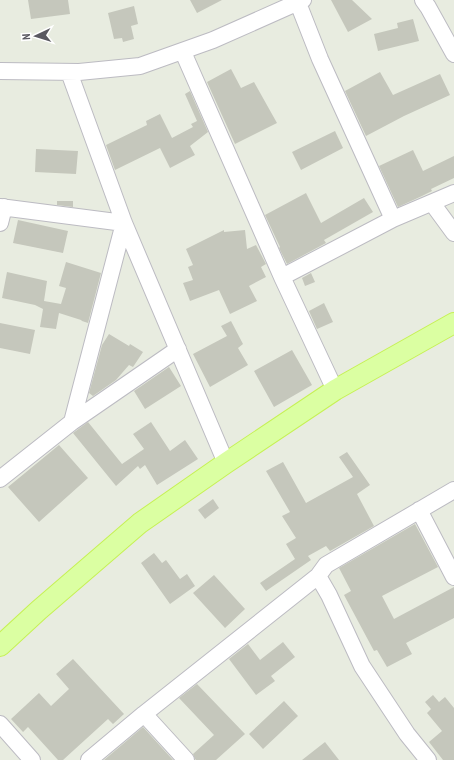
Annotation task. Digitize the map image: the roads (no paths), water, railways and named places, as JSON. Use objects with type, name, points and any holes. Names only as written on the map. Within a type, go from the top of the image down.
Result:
[{"type":"main road","points":[[0,646],[140,523],[335,390],[454,322]]},
{"type":"street","points":[[423,0],[428,6],[454,54]]},
{"type":"street","points":[[0,71],[69,72],[140,66],[183,52],[213,40],[300,1],[320,60],[392,219]]},
{"type":"street","points":[[183,52],[282,277],[335,390]]},
{"type":"street","points":[[69,72],[124,223],[226,463]]},
{"type":"street","points":[[282,277],[392,219],[454,193]]},
{"type":"street","points":[[432,202],[454,233]]},
{"type":"street","points":[[0,223],[2,207],[124,223]]},
{"type":"street","points":[[72,422],[124,223]]},
{"type":"street","points":[[0,479],[72,422],[178,349]]},
{"type":"street","points":[[88,760],[318,576],[326,565],[454,490]]},
{"type":"street","points":[[419,510],[454,577]]},
{"type":"street","points":[[318,576],[329,595],[362,666],[407,734],[428,760]]},
{"type":"street","points":[[144,714],[186,760]]},
{"type":"street","points":[[0,724],[32,760]]}]
